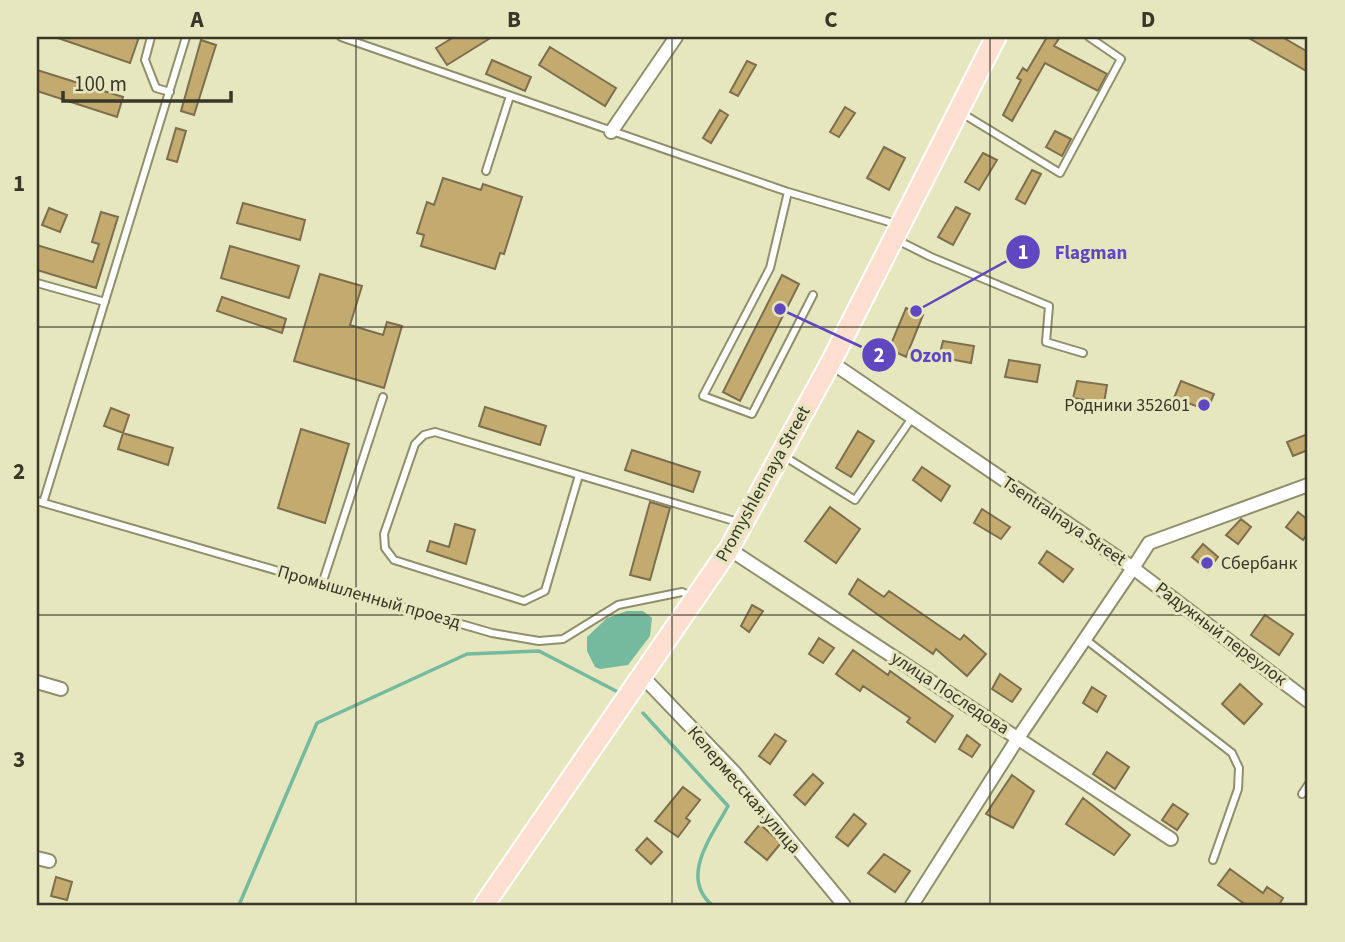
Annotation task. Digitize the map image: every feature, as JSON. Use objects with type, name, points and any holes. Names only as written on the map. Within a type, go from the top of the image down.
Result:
[{"type":"main road","name":"Promyshlennaya Street","points":[[484,905],[729,549],[831,362],[996,37]]},
{"type":"street","points":[[611,132],[676,37]]},
{"type":"street","name":"Tsentralnaya Street","points":[[831,362],[1133,568],[1149,543],[1308,485]]},
{"type":"street","name":"улица Последова","points":[[729,549],[1171,839]]},
{"type":"street","points":[[912,905],[1018,738],[1133,568]]},
{"type":"street","name":"Радужный переулок","points":[[1133,568],[1308,701]]},
{"type":"street","name":"Келермесская улица","points":[[642,676],[735,773],[844,905]]},
{"type":"street","points":[[37,682],[61,689]]},
{"type":"lane","points":[[151,37],[145,60],[156,88],[170,92]]},
{"type":"lane","points":[[40,502],[105,302],[186,37]]},
{"type":"lane","points":[[341,37],[897,232],[930,257],[1049,306],[1046,342],[1083,353]]},
{"type":"lane","points":[[960,112],[1060,173],[1121,59],[1089,37]]},
{"type":"lane","points":[[485,171],[510,96]]},
{"type":"lane","points":[[788,192],[770,268],[703,396],[752,414],[813,295]]},
{"type":"lane","points":[[37,282],[105,302]]},
{"type":"lane","points":[[322,584],[383,397]]},
{"type":"lane","points":[[780,454],[855,500],[912,417]]},
{"type":"lane","points":[[579,475],[545,591],[535,597],[524,601],[394,560],[385,548],[384,534],[415,444],[424,436],[435,432],[743,523]]},
{"type":"lane","name":"Промышленный проезд","points":[[40,502],[492,633],[540,641],[563,639],[618,605],[682,592],[696,598]]},
{"type":"lane","points":[[1084,638],[1232,753],[1239,768],[1238,789],[1213,860]]},
{"type":"lane","points":[[1302,794],[1308,785]]},
{"type":"shaded area","points":[[627,611],[643,611],[652,618],[650,636],[628,665],[600,669],[595,667],[587,651],[587,637],[607,618]]},
{"type":"building","points":[[55,37],[139,37],[130,63]]},
{"type":"building","points":[[454,37],[492,37],[447,65],[436,48]]},
{"type":"building","points":[[1047,37],[1060,37],[1054,46],[1107,74],[1098,91],[1045,63],[1012,121],[1003,115],[1021,80],[1017,78],[1023,68],[1027,71]]},
{"type":"building","points":[[1247,37],[1282,37],[1308,52],[1308,72]]},
{"type":"building","points":[[201,40],[216,45],[194,115],[181,111]]},
{"type":"building","points":[[550,47],[616,88],[605,106],[539,65]]},
{"type":"building","points":[[492,60],[531,77],[525,91],[486,74]]},
{"type":"building","points":[[747,61],[756,65],[738,96],[730,92]]},
{"type":"building","points":[[37,70],[123,97],[117,117],[37,91]]},
{"type":"building","points":[[845,107],[855,113],[839,137],[830,132]]},
{"type":"building","points":[[720,110],[728,115],[711,143],[703,138]]},
{"type":"building","points":[[176,128],[186,131],[177,162],[167,159]]},
{"type":"building","points":[[1055,131],[1071,139],[1062,156],[1046,147]]},
{"type":"building","points":[[884,147],[905,158],[889,190],[867,178]]},
{"type":"building","points":[[983,153],[997,160],[979,190],[965,182]]},
{"type":"building","points":[[1032,170],[1041,174],[1025,204],[1016,199]]},
{"type":"building","points":[[443,178],[481,190],[483,184],[522,197],[504,254],[500,253],[495,269],[421,246],[424,235],[417,233],[427,202],[434,205]]},
{"type":"building","points":[[243,203],[305,220],[300,240],[237,223]]},
{"type":"building","points":[[956,207],[970,214],[953,245],[938,237]]},
{"type":"building","points":[[49,208],[67,215],[60,232],[42,225]]},
{"type":"building","points":[[101,212],[118,217],[96,288],[37,270],[37,245],[93,262],[99,244],[92,242]]},
{"type":"building","points":[[230,246],[299,266],[289,298],[221,278]]},
{"type":"building","points":[[320,274],[362,286],[350,325],[383,335],[387,322],[402,326],[384,388],[294,361]]},
{"type":"building","points":[[782,275],[799,284],[740,401],[723,392]]},
{"type":"building","points":[[222,297],[286,319],[282,333],[217,311]]},
{"type":"building","points":[[906,308],[923,315],[906,357],[889,349]]},
{"type":"building","points":[[943,341],[974,346],[971,363],[939,357]]},
{"type":"building","points":[[1009,360],[1040,365],[1037,382],[1005,377]]},
{"type":"building","points":[[1077,381],[1107,385],[1104,403],[1073,398]]},
{"type":"building","points":[[1181,381],[1214,394],[1207,410],[1174,398]]},
{"type":"building","points":[[485,407],[546,426],[540,445],[479,426]]},
{"type":"building","points":[[111,408],[129,415],[123,433],[104,426]]},
{"type":"building","points":[[301,429],[349,444],[325,523],[278,508]]},
{"type":"building","points":[[858,431],[874,441],[851,477],[836,468]]},
{"type":"building","points":[[123,433],[173,448],[168,465],[118,449]]},
{"type":"building","points":[[1308,434],[1308,450],[1293,456],[1287,442]]},
{"type":"building","points":[[632,450],[700,472],[693,492],[625,470]]},
{"type":"building","points":[[922,467],[950,486],[941,501],[913,480]]},
{"type":"building","points":[[650,502],[670,508],[650,580],[630,575]]},
{"type":"building","points":[[830,507],[860,529],[836,563],[805,541]]},
{"type":"building","points":[[982,509],[1010,527],[1001,539],[974,523]]},
{"type":"building","points":[[1298,512],[1308,520],[1308,533],[1303,540],[1286,527]]},
{"type":"building","points":[[1241,519],[1251,527],[1238,544],[1226,535]]},
{"type":"building","points":[[455,524],[475,530],[466,564],[427,551],[430,541],[449,547]]},
{"type":"building","points":[[1203,544],[1218,557],[1208,570],[1192,557]]},
{"type":"building","points":[[1047,551],[1073,569],[1063,582],[1039,563]]},
{"type":"building","points":[[858,579],[884,597],[889,591],[960,640],[964,635],[986,654],[967,676],[936,649],[933,654],[849,594]]},
{"type":"building","points":[[752,605],[763,611],[749,632],[741,626]]},
{"type":"building","points":[[1265,615],[1293,634],[1279,655],[1251,635]]},
{"type":"building","points":[[819,638],[834,648],[823,663],[809,654]]},
{"type":"building","points":[[853,650],[888,675],[890,671],[953,716],[935,742],[907,722],[910,718],[863,686],[860,691],[836,674]]},
{"type":"building","points":[[1000,674],[1021,689],[1012,702],[992,689]]},
{"type":"building","points":[[1240,684],[1262,704],[1244,724],[1222,704]]},
{"type":"building","points":[[1092,687],[1106,696],[1097,712],[1083,703]]},
{"type":"building","points":[[775,734],[786,741],[770,764],[759,756]]},
{"type":"building","points":[[967,735],[980,745],[972,757],[959,749]]},
{"type":"building","points":[[1107,752],[1129,767],[1115,789],[1093,774]]},
{"type":"building","points":[[813,774],[823,783],[805,805],[794,795]]},
{"type":"building","points":[[1012,775],[1034,791],[1013,828],[986,814]]},
{"type":"building","points":[[683,787],[700,800],[686,818],[690,821],[678,837],[655,821]]},
{"type":"building","points":[[1083,798],[1130,835],[1114,855],[1066,824]]},
{"type":"building","points":[[1173,804],[1188,814],[1177,830],[1162,820]]},
{"type":"building","points":[[854,814],[866,824],[848,846],[836,837]]},
{"type":"building","points":[[760,824],[781,843],[767,860],[745,842]]},
{"type":"building","points":[[647,838],[662,852],[651,864],[636,850]]},
{"type":"building","points":[[884,854],[910,871],[895,892],[868,873]]},
{"type":"building","points":[[1230,869],[1263,893],[1267,887],[1283,898],[1279,905],[1246,905],[1218,885]]},
{"type":"building","points":[[56,877],[72,882],[67,900],[51,896]]},
{"type":"waterway","points":[[239,905],[317,723],[467,654],[539,651],[616,691]]},
{"type":"waterway","points":[[643,713],[728,806],[707,843],[698,869],[698,882],[712,905]]},
{"type":"place","name":"Ozon","points":[[780,309]]},
{"type":"place","name":"Flagman","points":[[916,311]]},
{"type":"place","name":"Родники 352601","points":[[1204,405]]},
{"type":"place","name":"Сбербанк","points":[[1207,563]]}]
